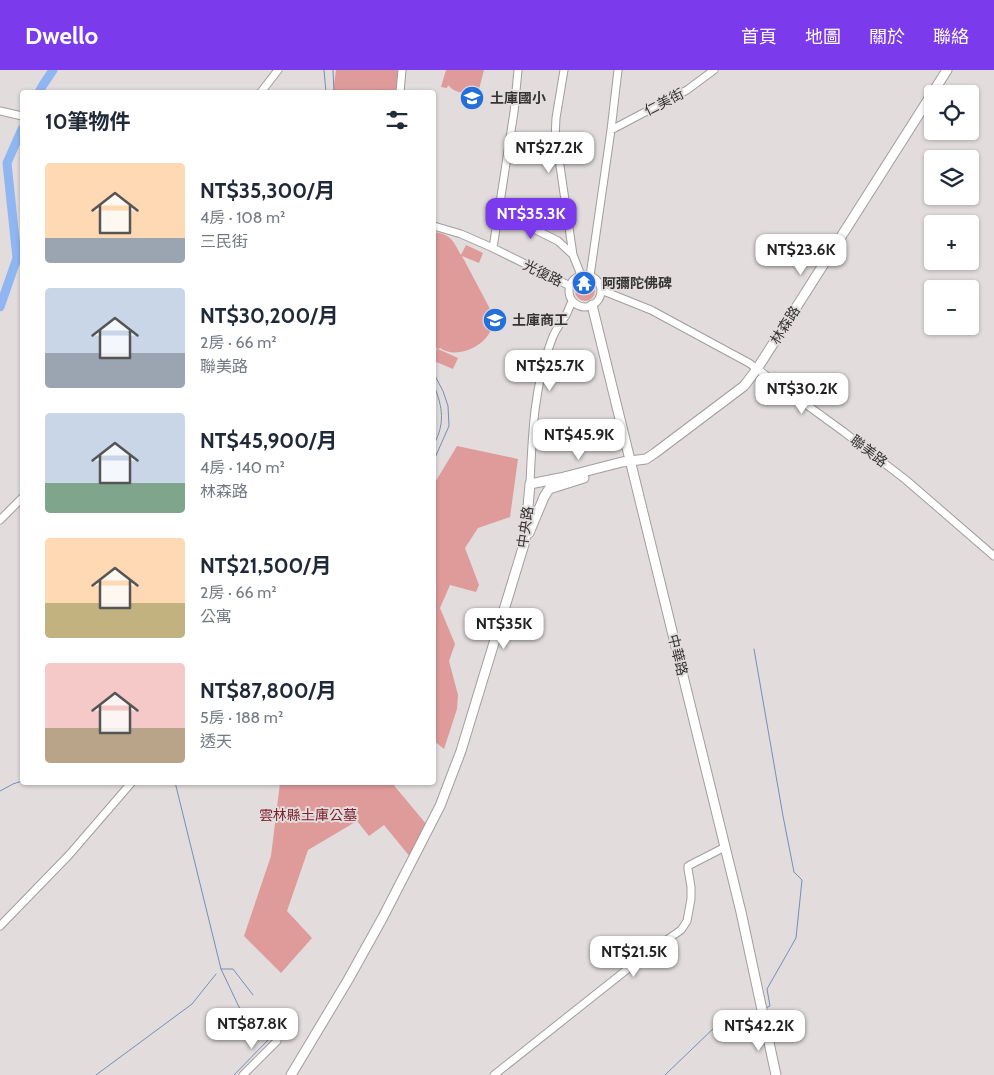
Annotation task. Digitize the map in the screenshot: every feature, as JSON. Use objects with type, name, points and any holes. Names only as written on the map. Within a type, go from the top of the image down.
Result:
[{"type":"main road","name":"林森路","points":[[530,484],[622,462],[646,459],[744,386],[757,369],[947,70]]},
{"type":"main road","name":"中華路","points":[[592,305],[725,847],[776,1075]]},
{"type":"main road","name":"林森路","points":[[525,542],[544,496],[549,489],[624,467],[631,462]]},
{"type":"main road","name":"中央路","points":[[291,1075],[348,980],[440,806],[461,751],[525,542],[530,484]]},
{"type":"street","points":[[263,90],[278,70]]},
{"type":"street","points":[[400,90],[402,70]]},
{"type":"street","points":[[493,248],[514,112],[518,70]]},
{"type":"street","points":[[564,70],[556,118],[555,140],[573,255],[581,275]]},
{"type":"street","points":[[590,276],[618,70]]},
{"type":"street","name":"仁美街","points":[[611,130],[687,90],[714,70]]},
{"type":"street","points":[[0,110],[20,115]]},
{"type":"street","points":[[498,215],[558,241],[573,255]]},
{"type":"street","name":"光復路","points":[[436,227],[462,234],[570,286]]},
{"type":"street","points":[[581,275],[590,276],[598,281],[601,290],[599,299],[592,305],[581,307],[572,301],[569,291],[570,286],[572,281],[581,275]]},
{"type":"street","name":"聯美路","points":[[601,290],[651,310],[749,363],[906,480],[994,556]]},
{"type":"street","name":"中央路","points":[[530,484],[536,404],[546,356],[553,336],[572,301]]},
{"type":"street","points":[[0,520],[20,501]]},
{"type":"street","points":[[0,926],[69,855],[129,785]]},
{"type":"street","points":[[494,1075],[644,956],[681,930],[686,921],[691,899],[688,866],[725,847]]},
{"type":"street","points":[[243,1075],[277,1041]]},
{"type":"green space","points":[[336,70],[398,70],[396,90],[333,90]]},
{"type":"green space","points":[[446,70],[484,70],[477,97],[470,95],[470,91],[458,92],[448,85],[447,88],[441,87]]},
{"type":"green space","points":[[436,232],[448,236],[461,255],[466,245],[483,253],[479,263],[462,256],[489,307],[493,324],[484,340],[470,349],[454,352],[438,349],[458,358],[453,369],[436,362]]},
{"type":"green space","points":[[581,281],[589,281],[595,287],[595,295],[589,301],[581,301],[575,295],[575,287]]},
{"type":"green space","points":[[457,446],[518,459],[510,517],[478,528],[465,548],[479,585],[476,592],[450,585],[440,608],[455,644],[449,661],[458,695],[457,709],[444,749],[436,743],[436,481]]},
{"type":"green space","name":"雲林縣土庫公墓","points":[[280,785],[394,785],[427,825],[411,858],[384,825],[369,836],[357,821],[308,850],[287,911],[312,938],[281,973],[244,936],[271,856]]},
{"type":"waterway","points":[[40,90],[53,70]]},
{"type":"waterway","points":[[324,70],[326,90]]},
{"type":"waterway","points":[[333,70],[334,90]]},
{"type":"waterway","points":[[0,307],[17,258],[7,163],[20,134]]},
{"type":"waterway","points":[[436,378],[448,406],[449,426],[436,455]]},
{"type":"waterway","points":[[436,392],[441,408],[440,429],[436,440]]},
{"type":"waterway","points":[[754,649],[794,872],[802,880],[796,938],[767,989],[770,1006],[766,1008]]},
{"type":"waterway","points":[[0,791],[20,782]]},
{"type":"waterway","points":[[176,785],[221,969],[239,1007],[266,1032]]},
{"type":"waterway","points":[[221,969],[233,969],[253,995]]},
{"type":"waterway","points":[[96,1075],[192,1004],[216,974]]},
{"type":"waterway","points":[[665,1075],[717,1025],[758,1010]]},
{"type":"waterway","points":[[234,1075],[269,1039]]},
{"type":"place","name":"土庫國小","points":[[472,98]]},
{"type":"place","name":"阿彌陀佛碑","points":[[584,283]]},
{"type":"place","name":"土庫商工","points":[[495,320]]}]
